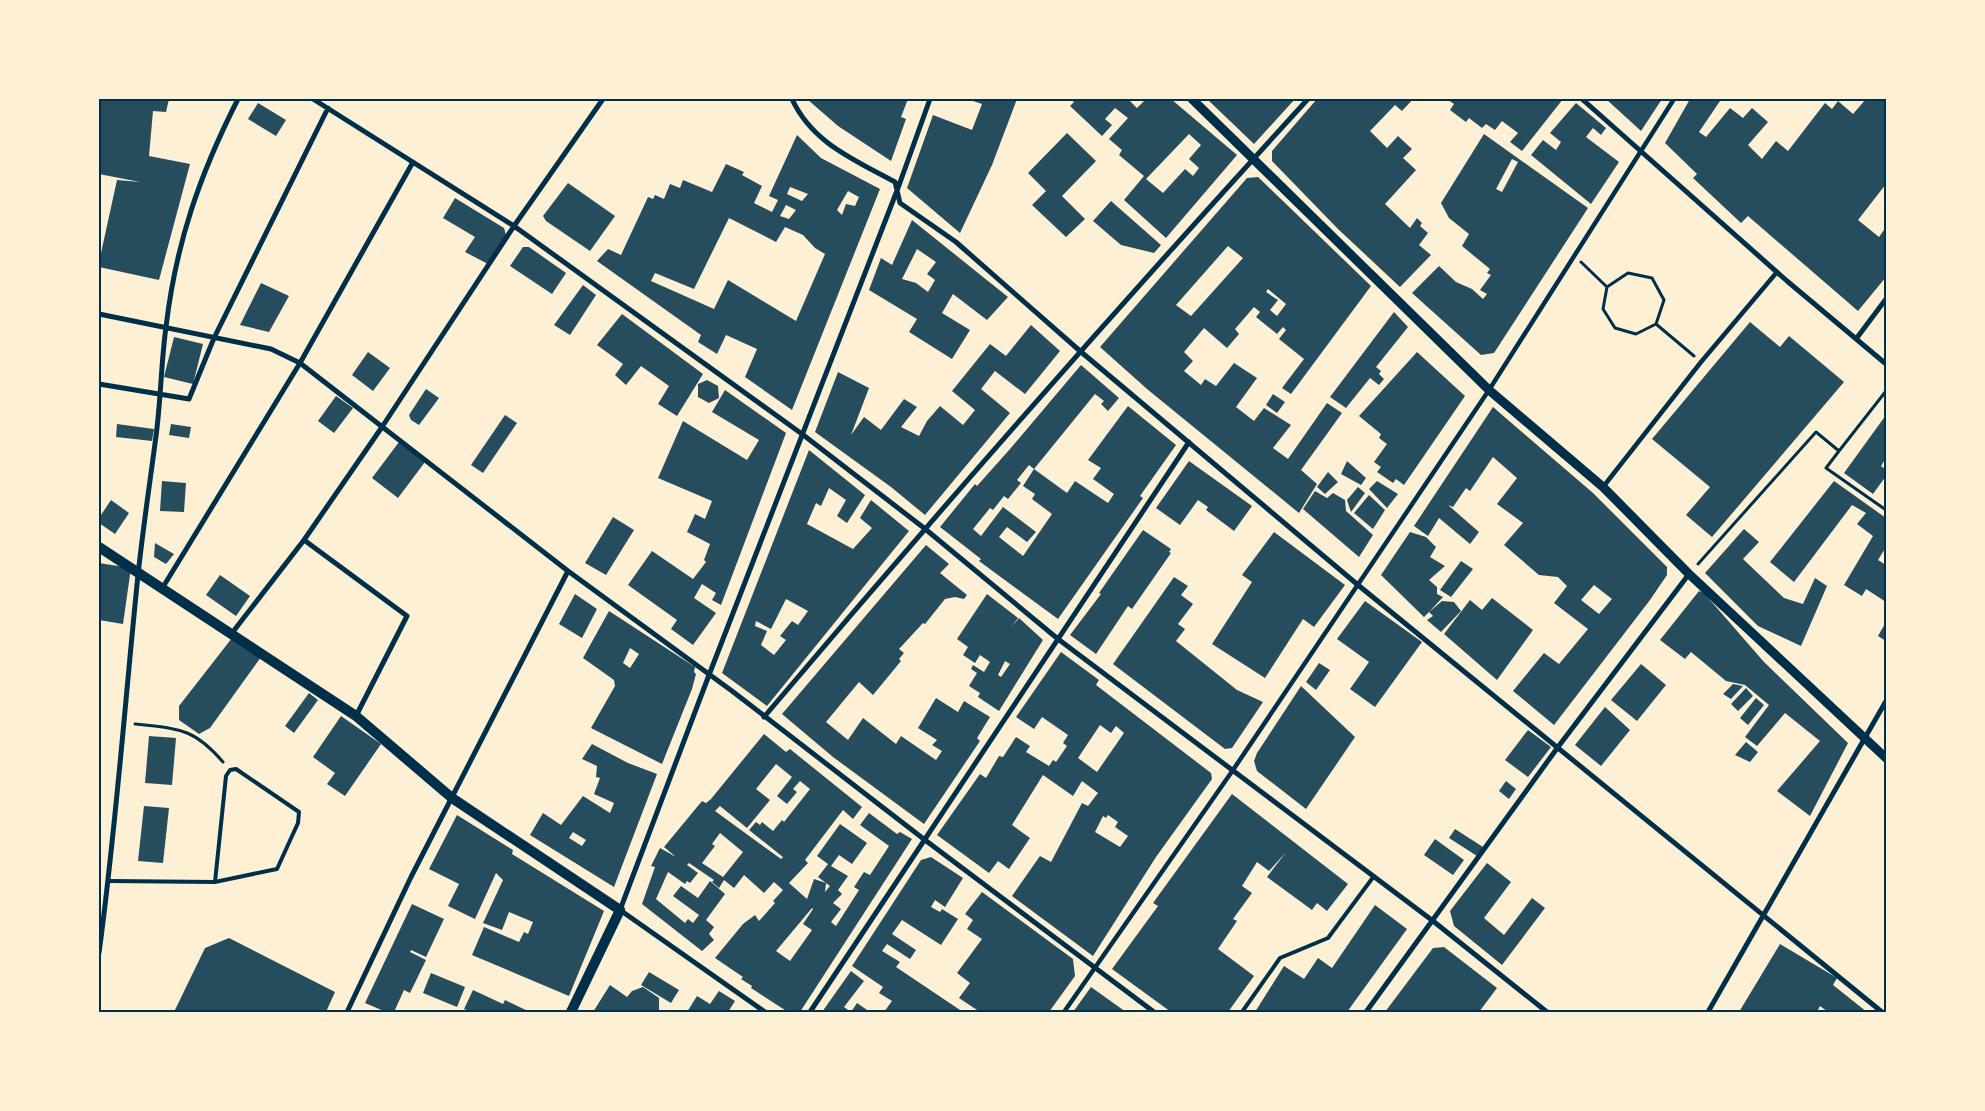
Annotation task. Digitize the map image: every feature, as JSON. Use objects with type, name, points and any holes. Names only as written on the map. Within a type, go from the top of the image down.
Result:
[{"type":"main road","points":[[99,547],[356,716],[452,798],[620,910],[571,1012]]},
{"type":"street","points":[[99,953],[109,881],[138,572],[162,396],[166,327],[182,238],[197,190],[216,144],[238,99]]},
{"type":"street","points":[[313,99],[514,226],[802,434],[924,528],[1058,639],[1433,921],[1547,1012]]},
{"type":"street","points":[[232,633],[304,540],[382,427],[514,226],[603,99]]},
{"type":"street","points":[[792,99],[811,130],[829,146],[895,182],[898,188],[900,203],[956,242],[1080,351],[1358,584],[1882,1012]]},
{"type":"street","points":[[765,1012],[620,910],[898,188],[930,99]]},
{"type":"street","points":[[1192,99],[1489,390],[1603,487],[1689,574],[1886,758]]},
{"type":"street","points":[[764,716],[924,528],[1080,351],[1308,99]]},
{"type":"street","points":[[1582,99],[1777,272],[1886,364]]},
{"type":"street","points":[[1064,1012],[1233,770],[1489,390],[1674,99]]},
{"type":"street","points":[[99,384],[189,399],[214,338],[328,108]]},
{"type":"street","points":[[162,587],[300,363],[413,162]]},
{"type":"street","points":[[1603,487],[1701,362],[1777,272]]},
{"type":"street","points":[[1856,339],[1886,299]]},
{"type":"street","points":[[99,314],[271,349],[300,363],[568,571],[634,618],[1154,1012]]},
{"type":"street","points":[[810,1012],[1189,442]]},
{"type":"street","points":[[304,540],[407,616],[356,716]]},
{"type":"street","points":[[347,1012],[411,877],[568,571]]},
{"type":"street","points":[[1366,1012],[1558,746],[1689,574]]},
{"type":"street","points":[[1708,1012],[1886,701]]},
{"type":"lane","points":[[109,881],[215,882],[277,869],[298,823],[299,812],[236,768],[230,770],[226,776],[215,882]]},
{"type":"lane","points":[[1242,1012],[1280,958],[1328,938],[1374,876]]},
{"type":"path","points":[[1574,255],[1607,287]]},
{"type":"path","points":[[1628,273],[1652,278],[1664,300],[1656,324],[1636,334],[1614,328],[1603,309],[1607,287],[1628,273]]},
{"type":"path","points":[[1656,324],[1701,362]]},
{"type":"path","points":[[1886,391],[1826,468],[1886,510]]},
{"type":"path","points":[[1689,574],[1816,432],[1839,451]]},
{"type":"path","points":[[124,723],[180,729],[206,743],[230,770]]},
{"type":"building","points":[[99,99],[169,99],[166,112],[153,111],[149,156],[190,164],[159,280],[99,267],[99,253],[101,253],[117,180],[140,182],[99,174]]},
{"type":"building","points":[[807,99],[908,99],[901,117],[906,119],[891,161],[838,126]]},
{"type":"building","points":[[967,99],[1017,99],[992,165],[960,233],[907,188],[933,115],[972,130],[982,104]]},
{"type":"building","points":[[1070,99],[1128,99],[1137,108],[1144,101],[1142,99],[1171,99],[1237,155],[1166,238],[1124,200],[1144,176],[1119,155],[1122,150],[1109,139],[1128,118],[1115,108],[1105,119],[1112,125],[1102,136],[1070,106],[1074,102]],"holes":[[[1189,134],[1201,145],[1189,159],[1199,168],[1193,176],[1185,169],[1163,193],[1146,179]]]},
{"type":"building","points":[[1207,99],[1295,99],[1254,144]]},
{"type":"building","points":[[1317,99],[1413,99],[1402,111],[1395,105],[1370,131],[1387,148],[1398,136],[1412,149],[1403,158],[1416,170],[1385,204],[1410,228],[1417,218],[1422,223],[1420,226],[1428,233],[1419,245],[1431,255],[1400,287],[1338,229],[1272,161],[1272,151]]},
{"type":"building","points":[[1447,99],[1563,99],[1522,151],[1510,142],[1518,133],[1502,121],[1495,130],[1486,124],[1482,128],[1469,118],[1466,122],[1450,110],[1454,104]]},
{"type":"building","points":[[1606,99],[1662,99],[1641,131]]},
{"type":"building","points":[[1690,99],[1717,99],[1720,101],[1699,132],[1706,137],[1730,108],[1743,118],[1752,108],[1768,122],[1748,145],[1762,159],[1776,141],[1788,151],[1825,103],[1832,109],[1838,101],[1853,114],[1866,99],[1886,99],[1886,184],[1858,220],[1879,237],[1886,227],[1886,277],[1858,311],[1748,216],[1741,223],[1693,178],[1697,174],[1665,143]]},
{"type":"building","points":[[258,103],[286,120],[276,136],[248,119]]},
{"type":"building","points":[[1576,103],[1606,128],[1601,135],[1593,128],[1586,137],[1619,162],[1591,204],[1531,155],[1543,140],[1556,150],[1561,142],[1550,133]]},
{"type":"building","points":[[1067,133],[1096,161],[1062,196],[1085,219],[1066,237],[1032,205],[1046,191],[1028,173]]},
{"type":"building","points":[[1484,134],[1588,208],[1494,353],[1481,355],[1412,293],[1439,266],[1456,282],[1472,289],[1483,299],[1487,294],[1480,290],[1491,275],[1487,273],[1490,269],[1462,246],[1469,234],[1449,218],[1441,203]],"holes":[[[1512,159],[1518,162],[1502,192],[1496,189]]]},
{"type":"building","points":[[797,135],[821,158],[880,189],[792,410],[745,377],[757,349],[726,335],[717,354],[698,342],[701,335],[597,261],[608,249],[621,255],[648,197],[653,199],[655,195],[664,199],[670,184],[680,188],[683,180],[712,192],[726,164],[744,172],[742,175],[762,186],[754,203],[772,212],[778,200],[769,196]],"holes":[[[790,187],[808,194],[802,201],[787,194]],[[848,191],[859,197],[855,206],[846,204],[842,215],[837,210]],[[786,205],[796,210],[789,219],[780,216]],[[729,218],[776,242],[785,227],[803,235],[815,248],[825,254],[796,321],[728,280],[714,309],[651,281],[655,273],[694,289]]]},
{"type":"building","points":[[1258,177],[1371,286],[1291,394],[1282,388],[1304,359],[1279,339],[1286,330],[1283,327],[1277,334],[1256,317],[1260,312],[1254,307],[1235,329],[1239,334],[1227,348],[1204,328],[1184,352],[1193,361],[1184,371],[1201,385],[1205,379],[1216,386],[1234,363],[1257,378],[1236,407],[1254,421],[1264,408],[1291,425],[1273,448],[1288,459],[1327,403],[1342,413],[1301,470],[1317,484],[1299,513],[1147,389],[1100,347],[1247,178]],"holes":[[[1228,246],[1243,258],[1191,316],[1176,305]],[[1268,289],[1286,304],[1277,316],[1270,310],[1278,300],[1266,292]]]},
{"type":"building","points":[[568,183],[615,216],[590,251],[546,221],[543,216]]},
{"type":"building","points":[[455,198],[504,228],[506,235],[488,264],[465,252],[475,237],[443,218]]},
{"type":"building","points":[[1111,201],[1161,245],[1154,253],[1121,245],[1093,221]]},
{"type":"building","points":[[912,220],[1008,297],[987,320],[953,294],[942,313],[970,330],[952,359],[909,332],[917,319],[869,290],[881,258],[892,265]],"holes":[[[917,249],[936,262],[927,274],[935,280],[928,292],[916,283],[902,279]]]},
{"type":"building","points":[[523,247],[529,247],[566,273],[552,294],[510,266]]},
{"type":"building","points":[[261,283],[289,296],[269,332],[240,325]]},
{"type":"building","points":[[583,285],[596,295],[570,335],[554,325]]},
{"type":"building","points":[[1394,312],[1408,327],[1376,367],[1381,371],[1379,374],[1384,379],[1379,385],[1370,378],[1346,408],[1330,397]]},
{"type":"building","points":[[622,314],[703,374],[677,416],[658,404],[669,386],[641,366],[626,385],[615,375],[623,364],[597,345]]},
{"type":"building","points":[[1750,322],[1780,347],[1789,336],[1844,382],[1712,537],[1686,515],[1710,487],[1652,439]]},
{"type":"building","points":[[1031,325],[1060,351],[1025,394],[995,371],[981,389],[1010,413],[925,515],[891,487],[815,432],[838,372],[869,388],[851,435],[864,417],[881,430],[904,399],[917,407],[901,427],[919,436],[927,421],[940,406],[963,425],[975,410],[952,391],[990,344],[1006,356]]},
{"type":"building","points":[[174,337],[203,344],[193,384],[164,377]]},
{"type":"building","points":[[368,352],[390,368],[373,391],[352,375]]},
{"type":"building","points":[[1417,352],[1465,396],[1404,485],[1396,479],[1393,483],[1377,472],[1381,467],[1374,462],[1387,444],[1379,438],[1381,434],[1359,416]]},
{"type":"building","points":[[1081,365],[1119,398],[1108,411],[1101,404],[1104,401],[1095,394],[1034,469],[1067,493],[1075,481],[1108,503],[1114,494],[1093,479],[1101,468],[1088,460],[1128,406],[1176,445],[1140,496],[1143,498],[1058,619],[979,561],[981,559],[940,527],[975,484],[977,486],[1010,449]],"holes":[[[1029,465],[1034,469],[1023,486],[1035,494],[1032,499],[1052,514],[1023,556],[999,537],[1007,527],[1027,542],[1036,532],[1003,507],[981,536],[973,529],[990,508],[993,510],[1004,496],[1008,499],[1021,483],[1017,480]]]},
{"type":"building","points":[[707,380],[718,386],[719,398],[709,403],[698,397],[698,384]]},
{"type":"building","points":[[426,389],[439,398],[419,425],[411,420],[409,415]]},
{"type":"building","points":[[725,390],[786,433],[721,605],[712,600],[716,593],[702,584],[694,598],[716,613],[693,645],[671,629],[677,620],[628,585],[652,551],[693,579],[706,562],[704,560],[710,544],[687,532],[695,514],[705,519],[712,501],[658,478],[683,421],[747,460],[759,440],[712,412]]},
{"type":"building","points":[[1273,394],[1285,402],[1277,413],[1266,405]]},
{"type":"building","points":[[336,396],[353,408],[334,433],[318,421]]},
{"type":"building","points":[[1493,407],[1593,493],[1667,567],[1667,575],[1554,725],[1513,691],[1544,653],[1559,664],[1588,629],[1554,603],[1567,586],[1558,577],[1539,575],[1504,545],[1523,523],[1497,504],[1517,478],[1493,457],[1470,491],[1466,488],[1453,507],[1448,505],[1479,532],[1470,544],[1439,518],[1428,536],[1414,526]],"holes":[[[1594,585],[1612,599],[1599,614],[1581,600]]]},
{"type":"building","points":[[505,415],[517,423],[483,473],[471,465]]},
{"type":"building","points":[[1886,415],[1886,458],[1881,466],[1886,470],[1886,476],[1873,494],[1844,473]]},
{"type":"building","points":[[117,424],[154,429],[152,441],[116,437]]},
{"type":"building","points":[[171,424],[191,427],[189,438],[169,435]]},
{"type":"building","points":[[399,442],[425,462],[398,498],[372,478]]},
{"type":"building","points":[[809,450],[865,495],[847,523],[837,516],[846,500],[829,488],[821,506],[816,503],[807,524],[853,549],[872,528],[860,518],[871,500],[909,531],[767,706],[722,673]],"holes":[[[786,599],[808,611],[798,625],[792,621],[780,636],[786,640],[774,655],[761,645],[767,631],[755,626],[756,621],[771,629]]]},
{"type":"building","points":[[1189,461],[1252,506],[1234,531],[1206,510],[1208,507],[1198,500],[1180,525],[1156,508]]},
{"type":"building","points":[[1347,461],[1366,478],[1361,485],[1341,474]]},
{"type":"building","points":[[1328,472],[1338,482],[1325,494],[1317,487]]},
{"type":"building","points":[[162,481],[186,483],[184,512],[160,511]]},
{"type":"building","points":[[1377,481],[1398,494],[1387,508],[1369,489]]},
{"type":"building","points":[[1834,481],[1886,518],[1886,547],[1878,560],[1886,565],[1886,602],[1866,589],[1862,596],[1844,585],[1873,536],[1857,524],[1866,513],[1852,505],[1794,582],[1770,562]]},
{"type":"building","points":[[1358,487],[1365,493],[1351,512],[1347,500]]},
{"type":"building","points":[[1315,491],[1327,498],[1333,493],[1345,500],[1346,511],[1373,535],[1359,557],[1303,509]]},
{"type":"building","points":[[1369,495],[1385,510],[1373,529],[1354,513]]},
{"type":"building","points":[[111,500],[129,513],[115,534],[99,523],[99,518]]},
{"type":"building","points":[[613,517],[634,530],[606,575],[585,563]]},
{"type":"building","points":[[1744,529],[1759,542],[1743,559],[1784,598],[1803,604],[1815,578],[1827,586],[1801,646],[1758,626],[1705,573]]},
{"type":"building","points":[[1143,530],[1171,549],[1169,552],[1171,553],[1132,609],[1128,606],[1096,654],[1070,635],[1101,594],[1099,593]]},
{"type":"building","points":[[1274,532],[1345,585],[1314,627],[1303,619],[1265,678],[1212,644],[1252,582],[1242,575]]},
{"type":"building","points":[[1410,532],[1426,537],[1436,547],[1430,557],[1445,566],[1429,580],[1437,587],[1437,594],[1443,597],[1424,617],[1381,575]]},
{"type":"building","points":[[155,543],[174,554],[166,564],[154,557]]},
{"type":"building","points":[[926,545],[949,564],[940,573],[967,595],[964,599],[955,597],[945,599],[925,624],[923,623],[899,649],[904,653],[899,659],[901,661],[873,695],[859,682],[826,722],[848,740],[863,718],[896,744],[901,736],[936,760],[942,751],[932,745],[937,740],[918,728],[936,698],[958,712],[964,701],[990,717],[977,738],[980,741],[924,824],[833,757],[782,714]]},
{"type":"building","points":[[1461,561],[1473,569],[1451,597],[1440,590]]},
{"type":"building","points":[[99,563],[131,568],[123,624],[99,620]]},
{"type":"building","points":[[220,575],[250,596],[236,616],[206,595]]},
{"type":"building","points":[[1174,577],[1188,586],[1181,595],[1193,604],[1178,624],[1185,629],[1176,641],[1237,690],[1263,702],[1232,748],[1225,749],[1113,664]]},
{"type":"building","points":[[1699,591],[1704,593],[1764,662],[1848,743],[1810,816],[1777,791],[1820,741],[1785,713],[1757,746],[1745,737],[1769,705],[1745,685],[1726,681],[1691,652],[1685,659],[1660,640]]},
{"type":"building","points":[[575,594],[597,609],[582,638],[559,624]]},
{"type":"building","points":[[987,594],[1018,618],[1012,626],[1019,618],[1043,640],[999,711],[978,697],[980,693],[969,686],[977,673],[971,669],[973,665],[984,672],[990,662],[980,655],[975,663],[963,655],[968,647],[957,639]],"holes":[[[1005,661],[1010,664],[1001,677],[998,675]]]},
{"type":"building","points":[[1492,598],[1533,630],[1497,680],[1444,634],[1470,600],[1482,610]]},
{"type":"building","points":[[1365,601],[1422,642],[1375,707],[1350,689],[1369,662],[1337,639]]},
{"type":"building","points":[[1442,601],[1454,602],[1461,611],[1441,632],[1427,620],[1433,616],[1429,612]]},
{"type":"building","points":[[609,611],[695,667],[694,672],[696,674],[692,689],[662,764],[591,728],[615,686],[614,680],[583,658]],"holes":[[[630,648],[639,654],[630,668],[623,663]]]},
{"type":"building","points":[[1886,622],[1886,641],[1878,636]]},
{"type":"building","points":[[232,638],[261,657],[210,728],[199,734],[179,720],[179,706]]},
{"type":"building","points":[[1061,652],[1099,680],[1096,685],[1211,773],[1212,779],[1156,857],[1093,956],[1012,896],[1040,856],[1051,862],[1082,803],[1088,806],[1098,793],[1082,781],[1073,796],[1043,775],[1012,825],[1030,838],[1009,869],[998,861],[989,873],[937,835],[980,774],[986,778],[999,756],[1003,757],[1016,737],[1030,746],[1026,752],[1049,766],[1053,760],[1056,762],[1067,746],[1063,743],[1068,735],[1042,717],[1034,729],[1016,717]],"holes":[[[1100,725],[1111,733],[1116,726],[1124,733],[1097,772],[1078,758]],[[1108,815],[1118,822],[1115,827],[1128,836],[1120,847],[1095,832],[1103,816],[1106,818]]]},
{"type":"building","points":[[1319,663],[1330,670],[1316,690],[1306,682]]},
{"type":"building","points":[[1641,664],[1666,685],[1637,721],[1611,700]]},
{"type":"building","points":[[1733,684],[1743,686],[1731,699],[1723,694]]},
{"type":"building","points":[[1301,686],[1355,737],[1306,809],[1257,771],[1254,761],[1257,753]]},
{"type":"building","points":[[1746,688],[1753,696],[1738,711],[1731,704]]},
{"type":"building","points":[[309,693],[318,700],[294,733],[285,726]]},
{"type":"building","points":[[1756,698],[1764,705],[1748,725],[1740,718]]},
{"type":"building","points":[[1605,707],[1630,730],[1601,766],[1575,745]]},
{"type":"building","points":[[341,716],[381,744],[345,796],[327,784],[335,773],[313,757]]},
{"type":"building","points":[[1528,730],[1551,747],[1528,777],[1505,760]]},
{"type":"building","points":[[764,734],[786,752],[790,749],[862,807],[853,819],[843,810],[805,860],[808,863],[789,883],[807,899],[814,879],[826,883],[818,877],[828,864],[817,856],[840,824],[867,843],[852,864],[839,855],[831,866],[848,876],[838,890],[842,894],[833,903],[841,909],[831,922],[836,926],[859,890],[854,887],[864,872],[870,875],[889,846],[860,825],[869,813],[897,834],[900,832],[912,839],[800,1012],[788,1012],[751,988],[752,986],[741,979],[743,977],[715,958],[743,924],[755,915],[759,921],[775,903],[773,901],[783,890],[774,882],[764,893],[744,875],[734,888],[724,880],[719,888],[712,882],[714,880],[689,863],[687,865],[698,873],[690,883],[687,881],[685,884],[668,872],[656,899],[685,923],[688,919],[693,923],[699,915],[673,896],[681,886],[698,898],[710,881],[725,894],[706,920],[714,927],[709,934],[714,940],[702,951],[642,904],[655,867],[651,866],[660,848],[676,857],[664,847],[702,801],[706,803]],"holes":[[[776,764],[792,777],[777,796],[787,804],[797,792],[793,789],[800,781],[810,789],[784,822],[782,820],[773,831],[762,822],[760,825],[756,822],[749,830],[783,857],[781,859],[715,811],[720,806],[747,828],[770,800],[756,789]],[[720,833],[743,852],[723,877],[702,863],[715,846],[712,844]],[[826,883],[830,886],[825,892]],[[812,908],[803,924],[812,930],[790,961],[776,951]]]},
{"type":"building","points":[[149,736],[176,738],[172,785],[145,783]]},
{"type":"building","points":[[1746,742],[1758,752],[1750,762],[1735,755]]},
{"type":"building","points":[[592,744],[628,763],[657,774],[614,887],[530,835],[543,813],[561,825],[583,796],[610,813],[614,803],[594,794],[600,778],[596,777],[597,766],[582,759]],"holes":[[[573,832],[586,840],[582,846],[569,838]]]},
{"type":"building","points":[[1506,781],[1516,789],[1509,799],[1499,791]]},
{"type":"building","points":[[1232,794],[1348,884],[1327,911],[1317,903],[1312,910],[1267,877],[1286,852],[1269,871],[1257,862],[1242,886],[1252,893],[1233,919],[1237,921],[1218,949],[1254,976],[1228,1012],[1171,1012],[1112,969],[1158,906],[1153,903]]},
{"type":"building","points":[[144,806],[169,808],[163,863],[138,861]]},
{"type":"building","points":[[457,815],[513,850],[512,854],[604,911],[569,996],[472,955],[484,927],[519,942],[524,932],[528,934],[533,922],[509,912],[502,930],[483,923],[503,880],[496,873],[475,919],[448,906],[459,884],[429,869]]},
{"type":"building","points":[[1455,829],[1483,847],[1477,856],[1449,838]]},
{"type":"building","points":[[1435,839],[1464,860],[1453,875],[1424,855]]},
{"type":"building","points":[[931,857],[963,878],[945,907],[935,900],[931,907],[940,912],[942,909],[958,919],[941,945],[902,920],[892,934],[916,950],[910,959],[887,944],[882,951],[900,962],[896,967],[963,1012],[884,1012],[892,1001],[879,993],[883,987],[852,966],[921,860]]},
{"type":"building","points":[[1487,863],[1511,882],[1484,918],[1504,935],[1532,898],[1545,908],[1502,965],[1454,926],[1450,911]]},
{"type":"building","points":[[982,892],[1073,959],[1075,976],[1049,1012],[980,1012],[959,998],[970,983],[957,973],[982,939],[967,929],[973,920],[965,914]]},
{"type":"building","points":[[412,904],[444,919],[426,957],[411,950],[410,952],[426,960],[410,993],[404,990],[394,1012],[386,1012],[365,1003]]},
{"type":"building","points":[[1375,905],[1407,929],[1347,1012],[1255,1012],[1284,966],[1304,979],[1318,958],[1332,968]]},
{"type":"building","points":[[229,938],[335,992],[326,1012],[174,1012],[205,948]]},
{"type":"building","points":[[1780,944],[1837,978],[1833,985],[1867,1012],[1828,1012],[1820,1006],[1817,1012],[1739,1012]]},
{"type":"building","points":[[1444,947],[1497,988],[1479,1012],[1385,1012],[1433,948]]},
{"type":"building","points":[[851,971],[864,981],[844,1007],[851,1012],[822,1012]]},
{"type":"building","points":[[649,972],[679,990],[671,1003],[641,985]]},
{"type":"building","points":[[431,973],[465,987],[457,1007],[423,993]]},
{"type":"building","points":[[610,985],[627,997],[632,991],[643,987],[659,998],[659,1012],[593,1012]]},
{"type":"building","points":[[1091,987],[1126,1012],[1073,1012]]},
{"type":"building","points":[[473,990],[503,1004],[505,1000],[530,1012],[471,1012],[464,1009]]},
{"type":"building","points":[[719,991],[735,1001],[728,1012],[687,1012],[697,996],[710,1004]]},
{"type":"building","points":[[857,1003],[870,1012],[851,1012]]}]
